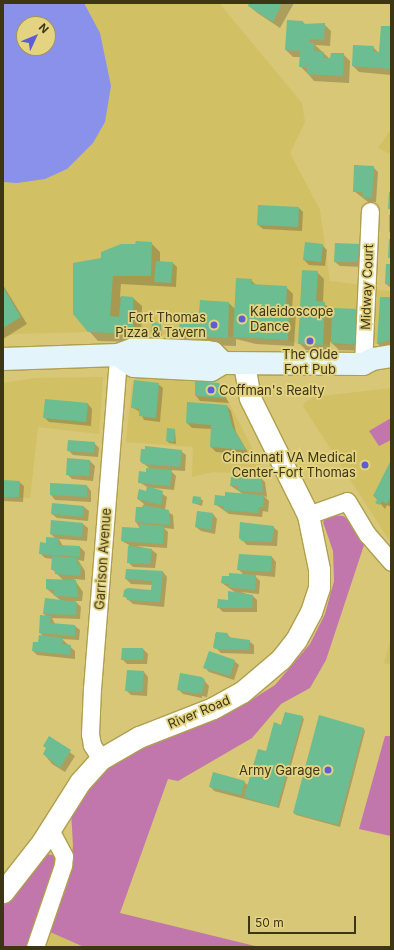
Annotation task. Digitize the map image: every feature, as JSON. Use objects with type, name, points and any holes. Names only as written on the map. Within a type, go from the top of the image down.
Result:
[{"type":"main road","points":[[3,359],[118,355],[134,366],[211,370],[223,363],[244,365],[363,364],[373,359],[391,356]]},
{"type":"main road","points":[[363,364],[375,371],[391,370]]},
{"type":"street","name":"Midway Court","points":[[363,364],[370,211]]},
{"type":"street","name":"Garrison Avenue","points":[[101,759],[92,745],[90,734],[92,689],[118,355]]},
{"type":"street","name":"River Road","points":[[3,892],[50,830],[80,782],[101,759],[139,737],[213,708],[242,692],[281,659],[296,640],[311,612],[319,588],[319,569],[308,516],[250,398],[244,365]]},
{"type":"street","points":[[308,516],[346,501],[367,534],[391,562]]},
{"type":"street","points":[[35,947],[63,865],[64,856],[50,830]]},
{"type":"shaded area","points":[[3,3],[219,3],[302,103],[305,122],[290,153],[320,210],[330,281],[362,285],[358,345],[298,344],[288,340],[233,337],[88,332],[15,334],[3,337]]},
{"type":"shaded area","points":[[391,129],[391,154],[378,148]]},
{"type":"shaded area","points":[[371,290],[391,291],[391,339],[377,344],[369,344]]},
{"type":"shaded area","points":[[103,377],[99,434],[38,427],[30,498],[3,497],[3,383],[35,378]]},
{"type":"shaded area","points":[[135,378],[219,383],[266,475],[213,472],[192,477],[193,447],[126,442],[132,383]]},
{"type":"shaded area","name":"Cincinnati VA Medical Center-Fort Thomas","points":[[391,388],[391,543],[303,406],[305,402],[314,397]]},
{"type":"shaded area","points":[[391,418],[391,440],[379,446],[369,431]]},
{"type":"shaded area","points":[[329,515],[343,516],[352,522],[365,542],[326,660],[310,688],[281,704],[252,738],[178,781],[168,779],[120,913],[259,947],[84,947],[50,932],[68,883],[73,846],[71,811],[92,783],[120,757],[240,707],[275,685],[310,644],[325,614],[334,581],[333,551],[323,522]]},
{"type":"shaded area","points":[[391,639],[391,665],[384,663]]},
{"type":"shaded area","points":[[385,736],[391,736],[391,836],[359,829]]},
{"type":"shaded area","points":[[47,854],[57,856],[29,947],[3,947],[3,906]]},
{"type":"shaded area","points":[[36,926],[84,947],[29,947]]},
{"type":"water","points":[[3,3],[84,3],[100,33],[111,86],[105,122],[93,143],[67,169],[45,179],[17,183],[3,182]]},
{"type":"building","points":[[249,3],[282,3],[273,22],[248,6]]},
{"type":"building","points":[[287,20],[303,21],[303,24],[325,23],[324,40],[310,39],[309,43],[314,43],[314,51],[324,52],[323,58],[330,58],[331,53],[344,53],[343,76],[307,74],[307,67],[299,67],[300,51],[285,50]]},
{"type":"building","points":[[381,26],[391,26],[391,69],[352,66],[353,45],[374,46],[373,52],[379,52]]},
{"type":"building","points":[[354,165],[374,166],[372,198],[362,197],[363,192],[353,192]]},
{"type":"building","points":[[389,192],[391,192],[391,209],[388,209]]},
{"type":"building","points":[[258,205],[299,207],[298,227],[257,225]]},
{"type":"building","points":[[389,215],[391,215],[391,232],[389,232]]},
{"type":"building","points":[[389,239],[391,239],[391,258],[388,258]]},
{"type":"building","points":[[136,241],[152,242],[151,276],[113,276],[110,316],[119,317],[121,296],[133,297],[133,334],[88,332],[73,314],[73,263],[101,258],[101,252],[121,244],[135,244]]},
{"type":"building","points":[[305,242],[323,244],[321,262],[303,260]]},
{"type":"building","points":[[335,243],[359,244],[358,262],[334,262]]},
{"type":"building","points":[[156,261],[173,262],[171,283],[154,282]]},
{"type":"building","points":[[386,264],[391,264],[391,284],[385,284]]},
{"type":"building","points":[[302,270],[318,271],[316,301],[325,302],[323,345],[298,344]]},
{"type":"building","points":[[236,278],[252,279],[251,284],[287,286],[286,305],[290,305],[288,340],[233,337]]},
{"type":"building","points":[[3,287],[21,317],[3,328]]},
{"type":"building","points":[[380,297],[391,297],[391,339],[377,344]]},
{"type":"building","name":"Fort Thomas Pizza & Tavern","points":[[200,300],[229,302],[228,338],[179,335],[180,312],[199,313]]},
{"type":"building","points":[[332,308],[360,309],[358,345],[331,343]]},
{"type":"building","points":[[152,322],[161,323],[160,335],[151,334]]},
{"type":"building","points":[[134,380],[159,383],[156,418],[139,416],[139,409],[131,408]]},
{"type":"building","points":[[195,381],[219,383],[225,398],[195,396]]},
{"type":"building","points":[[45,399],[88,403],[86,422],[43,418]]},
{"type":"building","points":[[187,402],[227,405],[232,426],[246,450],[210,447],[211,425],[186,423]]},
{"type":"building","points":[[167,428],[175,429],[174,442],[166,441]]},
{"type":"building","points":[[68,440],[95,442],[94,453],[67,451]]},
{"type":"building","points":[[145,446],[182,450],[180,467],[143,464],[140,461],[141,449],[145,449]]},
{"type":"building","points":[[67,458],[90,460],[89,476],[66,475]]},
{"type":"building","points":[[390,462],[391,496],[387,504],[382,501],[380,505],[375,503],[378,499],[373,496]]},
{"type":"building","points":[[146,468],[172,470],[170,486],[138,483],[139,471],[146,472]]},
{"type":"building","points":[[240,475],[261,476],[263,492],[238,491],[238,486],[230,486],[231,477],[239,478]]},
{"type":"building","points":[[3,480],[20,481],[19,497],[3,497]]},
{"type":"building","points":[[50,483],[87,485],[87,497],[50,495]]},
{"type":"building","points":[[147,486],[163,491],[161,505],[137,499],[139,489],[146,491]]},
{"type":"building","points":[[225,492],[264,495],[263,507],[259,507],[258,513],[223,510],[224,506],[214,505],[215,495],[225,496]]},
{"type":"building","points":[[193,496],[201,497],[200,504],[192,503]]},
{"type":"building","points":[[52,503],[84,506],[83,517],[51,514]]},
{"type":"building","points":[[143,505],[169,510],[170,525],[135,522],[136,507],[142,507]]},
{"type":"building","points":[[197,511],[213,513],[211,530],[195,527]]},
{"type":"building","points":[[51,520],[83,523],[82,537],[50,534]]},
{"type":"building","points":[[240,522],[274,526],[272,542],[242,541],[239,538]]},
{"type":"building","points":[[139,524],[164,526],[163,544],[121,541],[122,527],[139,528]]},
{"type":"building","points":[[46,537],[59,538],[58,545],[80,546],[80,557],[39,554],[40,542],[46,543]]},
{"type":"building","points":[[128,546],[152,549],[150,564],[127,563]]},
{"type":"building","points":[[239,554],[272,556],[271,572],[237,570]]},
{"type":"building","points":[[52,556],[77,558],[77,565],[81,565],[80,576],[55,574],[55,570],[51,570]]},
{"type":"building","points":[[126,569],[163,571],[160,602],[127,600],[127,597],[123,597],[124,590],[128,588],[151,590],[152,581],[125,579]]},
{"type":"building","points":[[229,573],[256,575],[255,590],[228,587],[229,584],[221,583],[222,576],[229,576]]},
{"type":"building","points":[[46,579],[76,580],[78,597],[54,596],[54,590],[46,589]]},
{"type":"building","points":[[228,591],[253,595],[252,608],[217,608],[218,599],[228,600]]},
{"type":"building","points":[[45,598],[77,602],[76,615],[43,614]]},
{"type":"building","points":[[40,615],[51,616],[50,623],[75,625],[75,636],[39,633]]},
{"type":"building","points":[[216,632],[228,633],[227,637],[250,640],[249,650],[215,649],[213,647]]},
{"type":"building","points":[[39,635],[63,638],[62,644],[71,645],[70,655],[32,651],[33,642],[38,642]]},
{"type":"building","points":[[122,648],[143,648],[143,660],[121,660]]},
{"type":"building","points":[[209,651],[235,660],[230,676],[203,668]]},
{"type":"building","points":[[127,670],[144,671],[142,692],[125,691]]},
{"type":"building","points":[[180,673],[202,677],[205,680],[202,693],[198,692],[197,694],[177,690]]},
{"type":"building","name":"Army Garage","points":[[285,712],[303,716],[277,807],[244,797],[258,749],[266,751],[274,722],[281,725]]},
{"type":"building","name":"Army Garage","points":[[319,715],[364,728],[338,825],[293,813]]},
{"type":"building","points":[[49,736],[71,750],[60,768],[43,754],[46,748],[43,746]]},
{"type":"building","points":[[213,772],[245,781],[241,795],[209,787]]},
{"type":"place","name":"Kaleidoscope Dance","points":[[242,319]]},
{"type":"place","name":"Fort Thomas Pizza & Tavern","points":[[214,325]]},
{"type":"place","name":"The Olde Fort Pub","points":[[310,341]]},
{"type":"place","name":"Coffman's Realty","points":[[211,390]]},
{"type":"place","name":"Cincinnati VA Medical Center-Fort Thomas","points":[[365,465]]},
{"type":"place","name":"Army Garage","points":[[328,770]]}]
